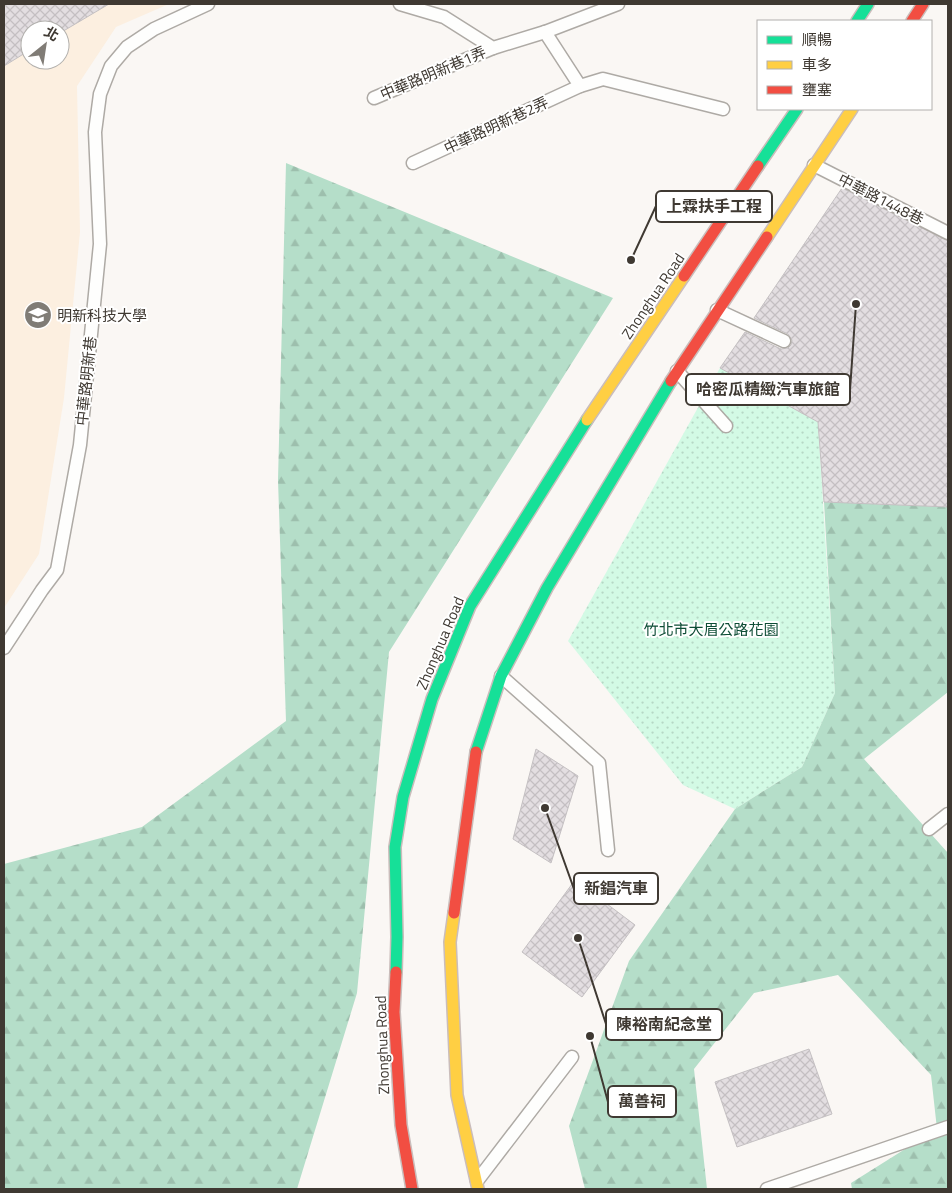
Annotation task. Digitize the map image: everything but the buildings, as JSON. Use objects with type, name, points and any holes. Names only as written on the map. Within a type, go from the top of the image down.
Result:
[{"type":"main road","points":[[858,20],[868,4]]},
{"type":"main road","points":[[913,20],[924,4]]},
{"type":"main road","name":"Zhonghua Road","points":[[412,1189],[401,1125],[394,1012],[397,937],[395,847],[403,797],[432,699],[470,606],[605,392],[797,110]]},
{"type":"main road","points":[[477,1186],[457,1095],[450,942],[476,751],[501,676],[547,588],[677,371],[851,110]]},
{"type":"lane","name":"中華路明新巷","points":[[4,648],[57,570],[80,445],[100,244],[95,132],[100,94],[111,66],[127,47],[154,29],[208,4]]},
{"type":"lane","points":[[400,4],[444,18],[493,48],[545,32],[618,4]]},
{"type":"lane","points":[[545,32],[580,86]]},
{"type":"lane","name":"中華路明新巷1弄","points":[[374,98],[493,48]]},
{"type":"lane","name":"中華路明新巷2弄","points":[[413,163],[580,86],[603,79],[722,109]]},
{"type":"lane","name":"中華路1448巷","points":[[814,165],[948,233]]},
{"type":"lane","points":[[717,310],[784,341]]},
{"type":"lane","points":[[677,371],[726,426]]},
{"type":"lane","points":[[501,676],[599,763],[608,850]]},
{"type":"lane","points":[[930,829],[948,814]]},
{"type":"lane","points":[[477,1186],[572,1057]]},
{"type":"lane","points":[[767,1189],[948,1127]]},
{"type":"shaded area","name":"明新科技大學","points":[[4,4],[169,4],[116,27],[77,86],[80,232],[64,398],[39,554],[4,608]]},
{"type":"green space","points":[[286,163],[613,298],[389,652],[357,993],[297,1189],[4,1189],[4,864],[142,827],[286,721],[278,480]]},
{"type":"green space","name":"竹北市大眉公路花園","points":[[720,368],[818,422],[835,693],[802,767],[735,809],[683,785],[568,641]]},
{"type":"green space","points":[[824,502],[948,507],[948,692],[864,759],[948,853],[948,1189],[852,1189],[851,1183],[937,1129],[931,1075],[838,975],[754,993],[694,1069],[707,1189],[585,1189],[569,1126],[629,961],[735,809],[802,767],[835,693]]},
{"type":"traffic: fast","points":[[858,20],[868,4]]},
{"type":"traffic: fast","points":[[758,166],[796,110]]},
{"type":"traffic: fast","points":[[476,752],[501,676],[547,588],[671,381]]},
{"type":"traffic: fast","points":[[396,972],[395,847],[403,797],[432,699],[470,606],[587,420]]},
{"type":"traffic: slow","points":[[767,237],[851,110]]},
{"type":"traffic: slow","points":[[587,420],[684,276]]},
{"type":"traffic: slow","points":[[454,913],[450,942],[457,1095],[478,1189]]},
{"type":"traffic: jam","points":[[913,20],[923,4]]},
{"type":"traffic: jam","points":[[684,276],[758,166]]},
{"type":"traffic: jam","points":[[671,381],[767,237]]},
{"type":"traffic: jam","points":[[454,913],[476,752]]},
{"type":"traffic: jam","points":[[396,972],[394,1012],[401,1125],[412,1189]]},
{"type":"place","name":"上霖扶手工程","points":[[631,260]]},
{"type":"place","name":"哈密瓜精緻汽車旅館","points":[[856,304]]},
{"type":"place","name":"明新科技大學","points":[[38,315]]},
{"type":"place","name":"新錩汽車","points":[[545,808]]},
{"type":"place","name":"陳裕南紀念堂","points":[[578,938]]},
{"type":"place","name":"萬善祠","points":[[590,1036]]}]
